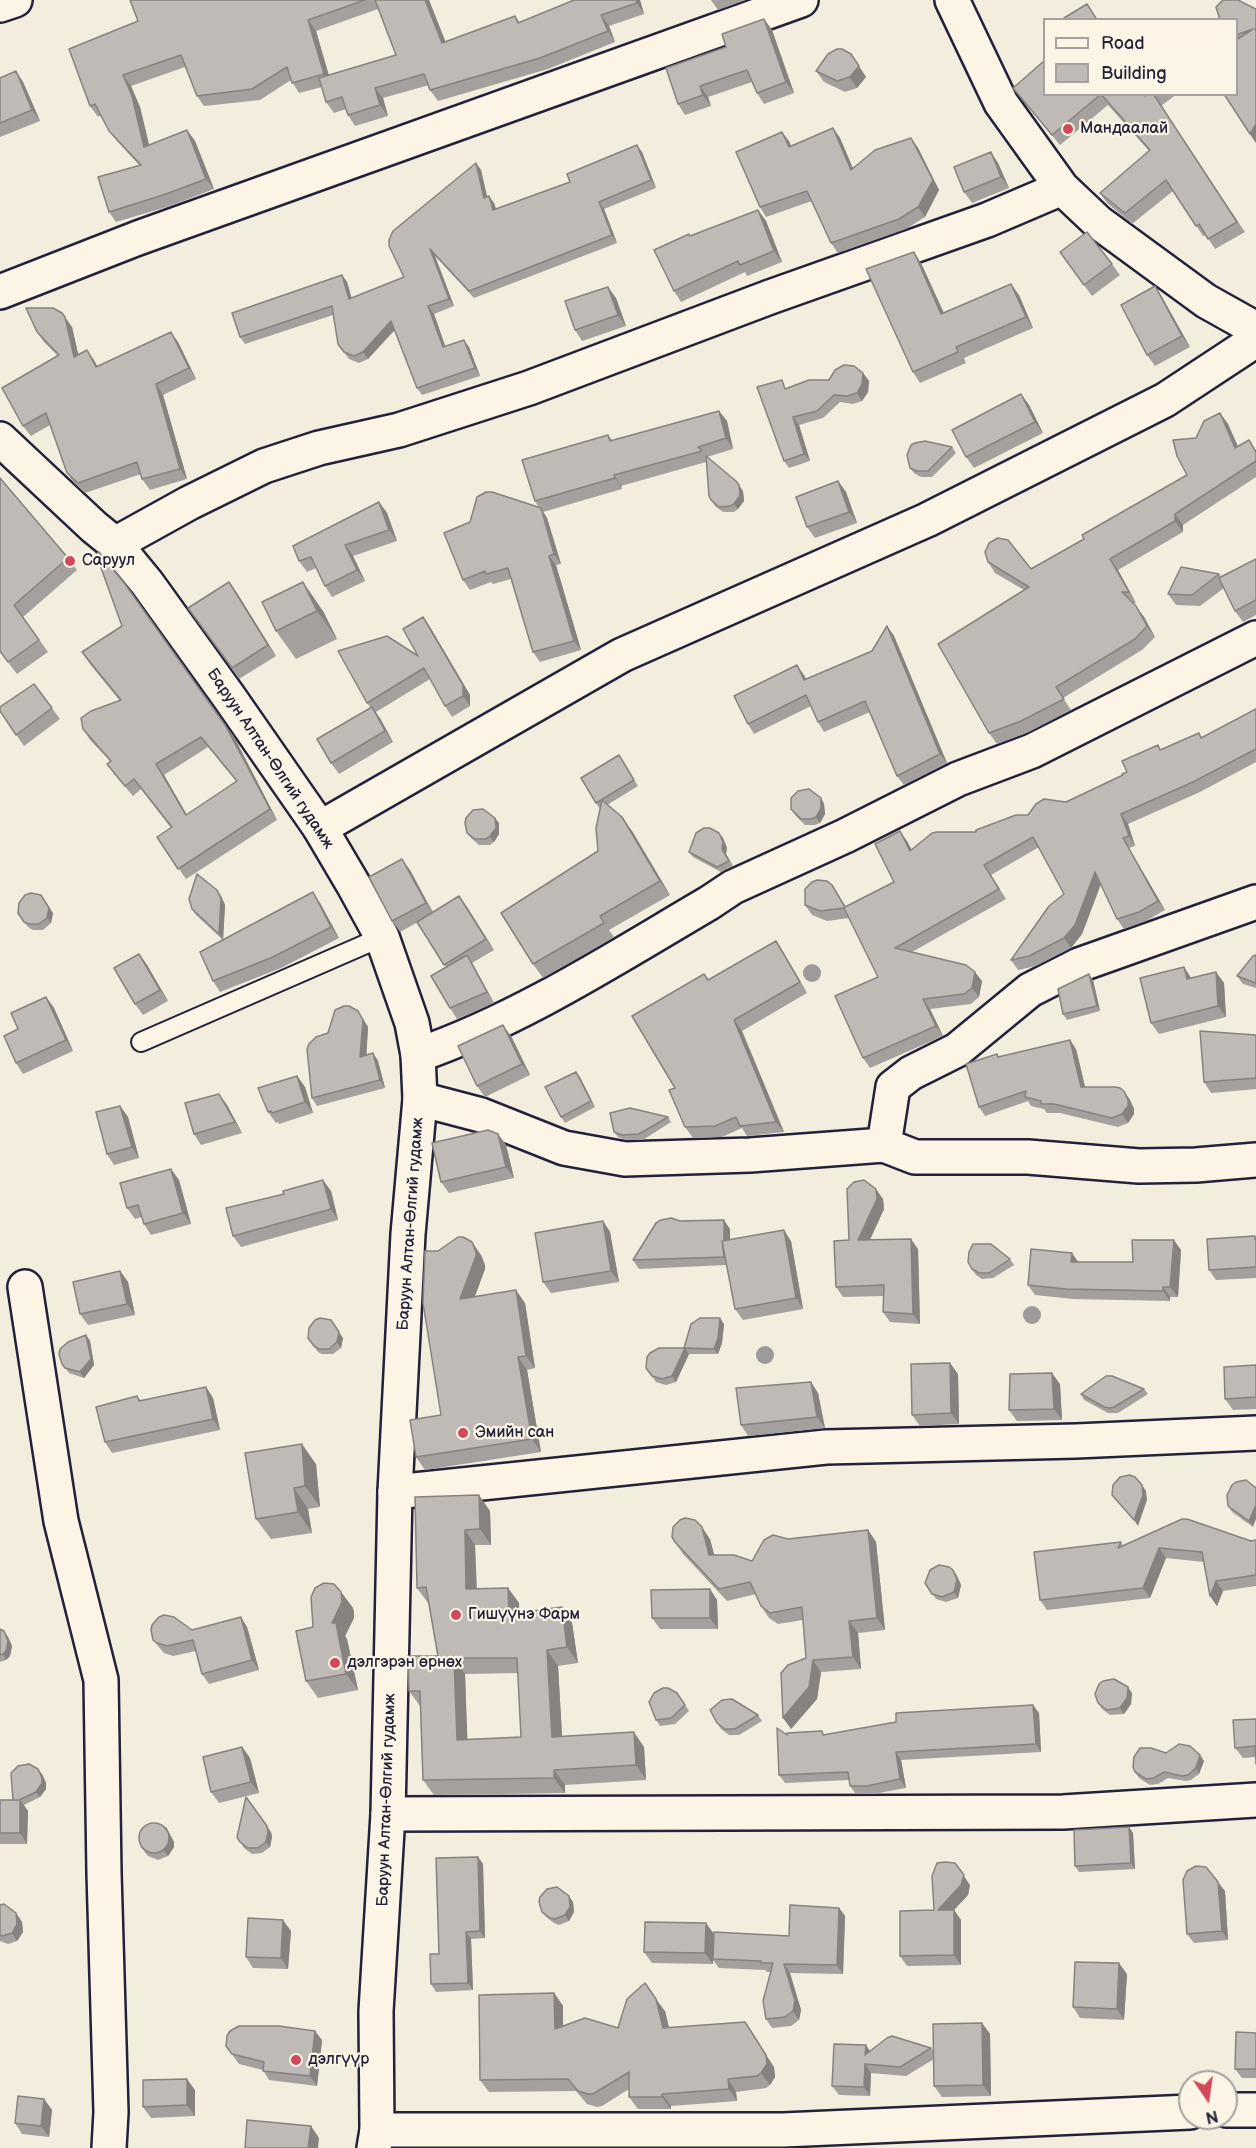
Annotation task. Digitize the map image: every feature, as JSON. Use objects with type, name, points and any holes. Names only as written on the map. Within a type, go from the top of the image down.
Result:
[{"type":"street","points":[[0,5],[15,0]]},
{"type":"street","points":[[0,292],[138,238],[801,0]]},
{"type":"street","points":[[961,2],[1001,103],[1062,188],[1098,222],[1197,294],[1256,329]]},
{"type":"street","points":[[115,544],[189,503],[264,466],[319,448],[399,430],[529,388],[770,297],[987,220],[1062,188]]},
{"type":"street","points":[[320,828],[622,655],[927,520],[1165,400],[1256,340]]},
{"type":"street","name":"Баруун Алтан-Өлгий гудамж","points":[[0,439],[115,544],[147,583],[320,828],[382,937],[404,994],[412,1023],[418,1056],[420,1099],[408,1234],[396,1492],[388,1814],[376,2011],[376,2139]]},
{"type":"street","points":[[418,1056],[455,1042],[550,995],[733,887],[845,836],[958,779],[1032,751],[1256,638]]},
{"type":"street","points":[[884,1145],[893,1087],[911,1073],[957,1050],[1030,990],[1079,965],[1256,902]]},
{"type":"street","points":[[420,1099],[481,1115],[564,1148],[625,1159],[750,1155],[884,1145],[915,1156],[1028,1157],[1139,1166],[1196,1166],[1256,1160]]},
{"type":"street","points":[[25,1287],[61,1521],[101,1680],[111,2112],[109,2148]]},
{"type":"street","points":[[396,1492],[825,1447],[1076,1441],[1256,1433]]},
{"type":"street","points":[[388,1814],[1063,1812],[1256,1800]]},
{"type":"street","points":[[1238,2110],[1256,2110]]},
{"type":"street","points":[[376,2139],[783,2130],[1178,2113]]},
{"type":"lane","points":[[141,1042],[382,937]]},
{"type":"building","points":[[130,0],[365,0],[308,20],[324,74],[292,83],[287,67],[252,89],[197,96],[181,55],[123,75],[132,96],[144,147],[187,130],[206,179],[109,212],[98,177],[141,165],[109,131],[95,104],[90,106],[69,49],[138,21]]},
{"type":"building","points":[[375,0],[425,0],[442,43],[515,16],[518,23],[574,0],[636,0],[637,3],[601,15],[608,31],[540,58],[430,90],[424,74],[375,88],[380,105],[348,115],[342,97],[326,102],[319,78],[396,55]]},
{"type":"building","points":[[1223,0],[1238,0],[1256,9],[1256,124],[1250,134],[1225,96],[1238,96],[1238,39],[1253,29],[1238,34],[1238,18],[1219,18],[1216,7]]},
{"type":"building","points":[[1087,4],[1096,18],[1064,18]]},
{"type":"building","points":[[764,19],[786,82],[757,93],[747,70],[700,86],[703,95],[678,104],[666,68],[726,47],[722,34]]},
{"type":"building","points":[[837,49],[851,54],[859,66],[850,77],[837,81],[816,71],[828,54]]},
{"type":"building","points":[[1043,62],[1043,96],[1099,96],[1052,135],[1013,88]]},
{"type":"building","points":[[16,71],[32,110],[0,123],[0,78]]},
{"type":"building","points":[[1103,96],[1155,96],[1237,222],[1208,239],[1199,224],[1196,226],[1166,180],[1125,213],[1100,193],[1150,150]]},
{"type":"building","points":[[833,128],[851,170],[875,150],[911,138],[933,180],[918,207],[899,219],[831,243],[807,191],[760,207],[736,152],[782,132],[789,147]]},
{"type":"building","points":[[637,145],[651,180],[599,202],[612,235],[469,291],[430,249],[449,299],[428,306],[443,347],[464,340],[475,368],[417,388],[391,321],[363,352],[354,356],[344,352],[338,344],[332,306],[240,337],[232,313],[342,275],[349,299],[404,277],[389,246],[393,231],[476,163],[484,198],[489,196],[493,210],[570,182],[567,174]]},
{"type":"building","points":[[991,152],[1001,177],[964,192],[954,167]]},
{"type":"building","points":[[758,210],[774,251],[740,265],[738,261],[674,291],[654,250],[689,234],[690,236]]},
{"type":"building","points":[[1087,232],[1112,264],[1084,285],[1060,252]]},
{"type":"building","points":[[914,252],[941,314],[1011,284],[1026,317],[956,347],[958,352],[913,372],[866,269]]},
{"type":"building","points":[[1155,286],[1182,336],[1147,355],[1121,305]]},
{"type":"building","points":[[608,287],[618,315],[575,330],[565,301]]},
{"type":"building","points":[[26,308],[53,308],[62,313],[65,317],[74,357],[87,350],[96,367],[171,332],[189,368],[156,384],[180,469],[142,479],[137,462],[78,483],[67,473],[46,413],[23,426],[2,388],[59,355],[37,332]]},
{"type":"building","points":[[844,365],[854,366],[863,373],[862,384],[857,393],[847,396],[834,395],[817,411],[793,417],[804,454],[784,461],[757,387],[782,380],[785,389],[809,380],[829,380],[835,370]]},
{"type":"building","points":[[1021,394],[1035,422],[966,457],[952,430]]},
{"type":"building","points":[[719,411],[726,438],[698,447],[702,451],[614,475],[615,478],[535,501],[522,460],[608,435],[610,441]]},
{"type":"building","points":[[1220,413],[1235,448],[1249,440],[1256,452],[1256,461],[1175,514],[1175,521],[1110,559],[1129,592],[1122,592],[1136,606],[1147,626],[1135,639],[1056,687],[1064,699],[1021,721],[989,733],[938,644],[1029,587],[988,562],[985,552],[989,543],[998,538],[1008,540],[1031,569],[1084,539],[1082,535],[1187,475],[1177,456],[1173,440],[1196,438],[1204,421]]},
{"type":"building","points":[[925,441],[952,447],[928,471],[917,471],[910,468],[907,455],[911,445]]},
{"type":"building","points":[[706,456],[739,485],[740,495],[734,504],[719,507],[711,500]]},
{"type":"building","points":[[0,478],[68,558],[14,605],[39,640],[8,662],[0,651]]},
{"type":"building","points":[[838,481],[849,512],[807,527],[796,497]]},
{"type":"building","points":[[486,492],[541,508],[554,554],[549,556],[574,641],[533,652],[508,568],[486,574],[485,571],[463,580],[444,533],[470,522],[477,497]]},
{"type":"building","points":[[379,502],[389,530],[345,545],[357,570],[325,586],[311,557],[299,561],[293,546]]},
{"type":"building","points":[[99,552],[125,584],[225,725],[270,809],[178,869],[157,837],[172,827],[134,779],[125,786],[107,764],[111,761],[83,729],[81,718],[91,711],[121,700],[82,652],[122,626],[96,554]],"holes":[[[201,737],[237,781],[186,815],[156,764]]]},
{"type":"building","points":[[1256,559],[1256,600],[1235,611],[1219,578]]},
{"type":"building","points":[[1181,567],[1219,574],[1192,595],[1168,594]]},
{"type":"building","points":[[229,582],[268,645],[232,668],[188,608]]},
{"type":"building","points":[[303,582],[317,611],[276,631],[262,602]]},
{"type":"building","points":[[423,617],[463,685],[463,696],[445,706],[424,668],[367,703],[338,651],[387,636],[418,656],[403,629]]},
{"type":"building","points":[[887,626],[940,754],[897,776],[865,701],[818,722],[806,695],[748,724],[734,696],[797,665],[804,680],[872,651]]},
{"type":"building","points":[[34,684],[52,708],[16,735],[0,711],[0,707]]},
{"type":"building","points":[[372,707],[385,731],[331,763],[317,739]]},
{"type":"building","points":[[1256,709],[1256,749],[1193,782],[1121,814],[1129,836],[1123,838],[1158,901],[1139,912],[1117,919],[1095,872],[1075,925],[1064,938],[1029,956],[1011,960],[1049,906],[1064,894],[1033,837],[984,865],[999,889],[895,948],[966,965],[975,972],[972,988],[964,994],[923,999],[936,1026],[863,1058],[835,996],[878,977],[844,908],[820,911],[805,905],[805,889],[812,882],[827,881],[832,885],[845,907],[894,882],[875,844],[900,831],[910,851],[932,833],[976,832],[976,830],[1016,815],[1028,815],[1036,804],[1044,799],[1066,802],[1123,775],[1127,772],[1122,761],[1158,745],[1160,750],[1199,733],[1201,738]]},
{"type":"building","points":[[619,755],[634,780],[596,803],[581,778]]},
{"type":"building","points":[[809,789],[821,798],[821,808],[816,817],[801,819],[791,809],[791,798],[798,791]]},
{"type":"building","points":[[602,800],[622,817],[660,881],[600,916],[604,923],[533,964],[501,913],[598,851],[596,828]]},
{"type":"building","points":[[483,809],[495,818],[496,828],[486,839],[475,839],[467,833],[466,818],[473,810]]},
{"type":"building","points":[[704,828],[710,828],[719,833],[723,842],[722,849],[729,861],[717,867],[689,852],[696,833]]},
{"type":"building","points":[[402,859],[426,903],[392,921],[369,877]]},
{"type":"building","points":[[197,874],[217,890],[221,899],[219,934],[192,909],[189,899]]},
{"type":"building","points":[[313,892],[331,927],[273,957],[213,981],[200,952]]},
{"type":"building","points":[[31,893],[41,895],[49,908],[47,918],[39,924],[24,922],[18,913],[19,903],[25,895]]},
{"type":"building","points":[[459,896],[486,939],[444,965],[417,922]]},
{"type":"building","points":[[776,941],[800,982],[734,1020],[776,1122],[740,1126],[736,1117],[715,1126],[685,1127],[669,1090],[675,1088],[632,1016],[704,974],[708,980]]},
{"type":"building","points":[[139,954],[160,990],[135,1004],[114,968]]},
{"type":"building","points":[[467,955],[487,992],[450,1008],[431,976]]},
{"type":"building","points":[[1256,955],[1256,983],[1237,976],[1253,956]]},
{"type":"building","points":[[1184,967],[1187,979],[1216,972],[1218,1006],[1151,1023],[1140,978]]},
{"type":"building","points":[[1089,974],[1097,1006],[1063,1014],[1058,989]]},
{"type":"building","points":[[46,997],[66,1040],[16,1063],[4,1036],[18,1029],[11,1013]]},
{"type":"building","points":[[344,1006],[358,1011],[363,1020],[360,1057],[373,1053],[380,1080],[312,1098],[307,1049],[316,1037],[328,1033],[335,1010]]},
{"type":"building","points":[[503,1025],[522,1064],[477,1086],[458,1046]]},
{"type":"building","points":[[1200,1031],[1256,1035],[1256,1078],[1204,1082]]},
{"type":"building","points":[[1070,1040],[1081,1087],[1120,1088],[1128,1100],[1128,1106],[1122,1114],[1112,1118],[1054,1104],[1041,1104],[1041,1101],[1025,1097],[1026,1091],[979,1107],[966,1064],[997,1054],[998,1057]]},
{"type":"building","points":[[576,1072],[591,1101],[561,1117],[545,1087]]},
{"type":"building","points":[[297,1076],[305,1102],[272,1113],[268,1112],[258,1088]]},
{"type":"building","points":[[219,1094],[235,1122],[194,1134],[185,1103]]},
{"type":"building","points":[[120,1106],[132,1147],[107,1154],[96,1112]]},
{"type":"building","points":[[630,1108],[668,1117],[639,1134],[622,1135],[614,1132],[610,1113]]},
{"type":"building","points":[[488,1130],[498,1134],[506,1167],[441,1182],[432,1143]]},
{"type":"building","points":[[171,1169],[183,1213],[144,1224],[138,1205],[127,1208],[120,1183]]},
{"type":"building","points":[[323,1180],[331,1209],[233,1236],[226,1208],[284,1194],[283,1191]]},
{"type":"building","points":[[864,1180],[876,1189],[877,1199],[858,1240],[911,1239],[913,1314],[883,1312],[884,1285],[836,1287],[834,1241],[849,1240],[847,1189],[854,1182]]},
{"type":"building","points":[[671,1218],[680,1221],[724,1220],[724,1241],[722,1241],[724,1257],[633,1260],[656,1223]]},
{"type":"building","points":[[603,1221],[611,1271],[543,1282],[535,1233]]},
{"type":"building","points":[[784,1230],[796,1298],[735,1309],[722,1241]]},
{"type":"building","points":[[1255,1236],[1256,1267],[1209,1270],[1207,1239]]},
{"type":"building","points":[[458,1237],[472,1242],[476,1252],[460,1299],[516,1290],[526,1356],[518,1357],[532,1439],[416,1457],[410,1420],[441,1415],[423,1303],[425,1251],[438,1251]]},
{"type":"building","points":[[1132,1240],[1174,1240],[1170,1287],[1163,1287],[1163,1291],[1066,1289],[1028,1285],[1031,1249],[1072,1253],[1071,1262],[1133,1262]]},
{"type":"building","points":[[973,1244],[991,1244],[1010,1259],[989,1273],[979,1273],[972,1269],[968,1262]]},
{"type":"building","points":[[120,1271],[127,1304],[80,1314],[73,1282]]},
{"type":"building","points":[[320,1318],[331,1320],[339,1332],[337,1342],[329,1349],[319,1349],[308,1338],[309,1328],[315,1320]]},
{"type":"building","points":[[700,1318],[720,1318],[718,1338],[714,1349],[685,1348],[672,1376],[662,1379],[652,1376],[646,1368],[647,1357],[650,1353],[659,1348],[684,1348],[691,1324]]},
{"type":"building","points":[[86,1335],[91,1359],[80,1372],[65,1368],[59,1354],[60,1349],[68,1342]]},
{"type":"building","points":[[950,1363],[951,1413],[912,1415],[911,1364]]},
{"type":"building","points":[[1256,1365],[1256,1397],[1225,1399],[1224,1367]]},
{"type":"building","points":[[1052,1373],[1054,1409],[1009,1410],[1010,1374]]},
{"type":"building","points":[[1106,1376],[1112,1376],[1144,1389],[1110,1408],[1081,1394]]},
{"type":"building","points":[[811,1382],[817,1417],[741,1425],[736,1388]]},
{"type":"building","points":[[206,1387],[213,1419],[105,1442],[96,1407],[137,1396],[139,1401]]},
{"type":"building","points":[[302,1444],[305,1486],[294,1488],[298,1512],[256,1519],[245,1453]]},
{"type":"building","points":[[1130,1475],[1142,1485],[1143,1495],[1134,1520],[1112,1495],[1113,1485],[1120,1477]]},
{"type":"building","points":[[1246,1480],[1256,1488],[1256,1505],[1249,1521],[1228,1506],[1227,1495],[1232,1485]]},
{"type":"building","points":[[479,1495],[480,1529],[465,1530],[466,1589],[508,1588],[509,1614],[562,1607],[567,1647],[547,1650],[552,1737],[634,1732],[636,1765],[554,1770],[554,1778],[423,1780],[420,1691],[409,1691],[408,1656],[438,1656],[426,1587],[417,1588],[415,1497]],"holes":[[[454,1658],[517,1658],[521,1737],[457,1740]]]},
{"type":"building","points":[[685,1518],[695,1520],[702,1527],[709,1555],[734,1555],[752,1561],[764,1540],[773,1535],[788,1539],[868,1530],[877,1618],[849,1621],[853,1657],[813,1660],[809,1687],[783,1718],[781,1673],[788,1665],[806,1658],[802,1607],[770,1613],[761,1606],[750,1582],[719,1589],[672,1537],[673,1527]]},
{"type":"building","points":[[1182,1519],[1251,1541],[1256,1540],[1256,1575],[1216,1581],[1210,1596],[1202,1552],[1159,1548],[1143,1588],[1040,1600],[1034,1552],[1121,1542],[1118,1548]]},
{"type":"building","points":[[939,1565],[953,1570],[957,1580],[954,1592],[942,1597],[932,1594],[925,1583],[930,1570]]},
{"type":"building","points":[[324,1583],[334,1584],[341,1592],[342,1602],[332,1623],[336,1623],[346,1674],[306,1681],[296,1631],[313,1627],[311,1597],[315,1588]]},
{"type":"building","points":[[710,1589],[710,1618],[652,1618],[651,1590]]},
{"type":"building","points":[[164,1615],[174,1617],[192,1630],[241,1617],[252,1660],[202,1674],[193,1640],[167,1646],[153,1640],[152,1625]]},
{"type":"building","points":[[0,1629],[4,1631],[8,1641],[6,1651],[0,1655]]},
{"type":"building","points":[[1114,1679],[1128,1687],[1127,1698],[1120,1708],[1107,1710],[1098,1703],[1095,1694],[1099,1684]]},
{"type":"building","points":[[663,1688],[677,1693],[685,1705],[671,1718],[656,1720],[649,1702],[654,1693]]},
{"type":"building","points":[[732,1699],[758,1715],[735,1729],[725,1729],[717,1723],[710,1710],[722,1700]]},
{"type":"building","points":[[1033,1705],[1036,1744],[896,1752],[900,1779],[867,1786],[850,1786],[848,1772],[779,1775],[777,1728],[787,1735],[787,1733],[822,1731],[823,1735],[896,1722],[896,1713]]},
{"type":"building","points":[[1256,1719],[1256,1764],[1255,1746],[1235,1748],[1233,1720]]},
{"type":"building","points":[[1179,1744],[1190,1746],[1200,1755],[1196,1768],[1188,1775],[1164,1772],[1154,1778],[1146,1779],[1135,1772],[1134,1757],[1140,1748],[1151,1748],[1166,1753]]},
{"type":"building","points":[[242,1747],[251,1782],[211,1792],[203,1757]]},
{"type":"building","points":[[29,1764],[38,1769],[42,1783],[36,1792],[19,1800],[13,1800],[11,1773],[18,1766]]},
{"type":"building","points":[[246,1797],[267,1826],[266,1842],[258,1848],[248,1848],[237,1837]]},
{"type":"building","points":[[0,1800],[20,1800],[20,1833],[0,1833]]},
{"type":"building","points":[[154,1823],[165,1827],[169,1838],[165,1849],[154,1853],[143,1849],[139,1838],[143,1827]]},
{"type":"building","points":[[1129,1827],[1131,1863],[1075,1866],[1074,1830]]},
{"type":"building","points":[[478,1857],[480,1931],[466,1932],[468,1983],[431,1984],[430,1954],[439,1954],[436,1858]]},
{"type":"building","points":[[937,1863],[955,1863],[964,1875],[961,1885],[938,1910],[954,1910],[954,1955],[900,1956],[900,1911],[934,1910],[932,1876]]},
{"type":"building","points":[[1196,1866],[1206,1867],[1218,1882],[1222,1931],[1187,1934],[1183,1880],[1187,1871]]},
{"type":"building","points":[[557,1887],[569,1896],[570,1907],[565,1915],[555,1919],[542,1912],[539,1902],[547,1889]]},
{"type":"building","points":[[4,1904],[16,1913],[17,1924],[12,1933],[2,1936],[0,1935],[0,1905]]},
{"type":"building","points":[[790,1905],[839,1908],[837,1965],[784,1964],[795,2001],[793,2011],[785,2017],[766,2019],[763,2001],[773,1963],[713,1959],[714,1932],[789,1936]]},
{"type":"building","points":[[248,1918],[283,1920],[281,1958],[246,1957]]},
{"type":"building","points":[[645,1922],[706,1923],[705,1953],[644,1952]]},
{"type":"building","points":[[1075,1962],[1119,1963],[1117,2009],[1073,2007]]},
{"type":"building","points":[[645,1983],[656,1999],[663,2028],[745,2022],[766,2055],[767,2064],[761,2073],[757,2076],[728,2079],[729,2089],[662,2094],[662,2097],[629,2097],[629,2072],[593,2094],[578,2091],[568,2079],[480,2080],[479,1995],[554,1993],[555,2029],[585,2018],[618,2028],[627,1999]]},
{"type":"building","points":[[982,2023],[983,2085],[934,2086],[933,2024]]},
{"type":"building","points":[[239,2026],[279,2026],[315,2031],[310,2076],[263,2071],[264,2062],[232,2054],[226,2046],[227,2036],[230,2031]]},
{"type":"building","points":[[1236,2032],[1256,2033],[1256,2069],[1235,2069]]},
{"type":"building","points":[[892,2036],[931,2048],[900,2067],[865,2064],[864,2087],[832,2086],[834,2044],[866,2045],[865,2055]]},
{"type":"building","points":[[187,2079],[187,2105],[143,2107],[143,2080]]},
{"type":"building","points":[[18,2096],[44,2099],[41,2126],[15,2123]]},
{"type":"building","points":[[247,2120],[311,2126],[308,2148],[245,2148]]},
{"type":"place","name":"Мандаалай","points":[[1068,129]]},
{"type":"place","name":"Саруул","points":[[70,561]]},
{"type":"place","name":"Эмийн сан","points":[[463,1433]]},
{"type":"place","name":"Гишүүнэ Фарм","points":[[456,1615]]},
{"type":"place","name":"дэлгэрэн өрнөх","points":[[335,1663]]},
{"type":"place","name":"дэлгүүр","points":[[296,2060]]}]
